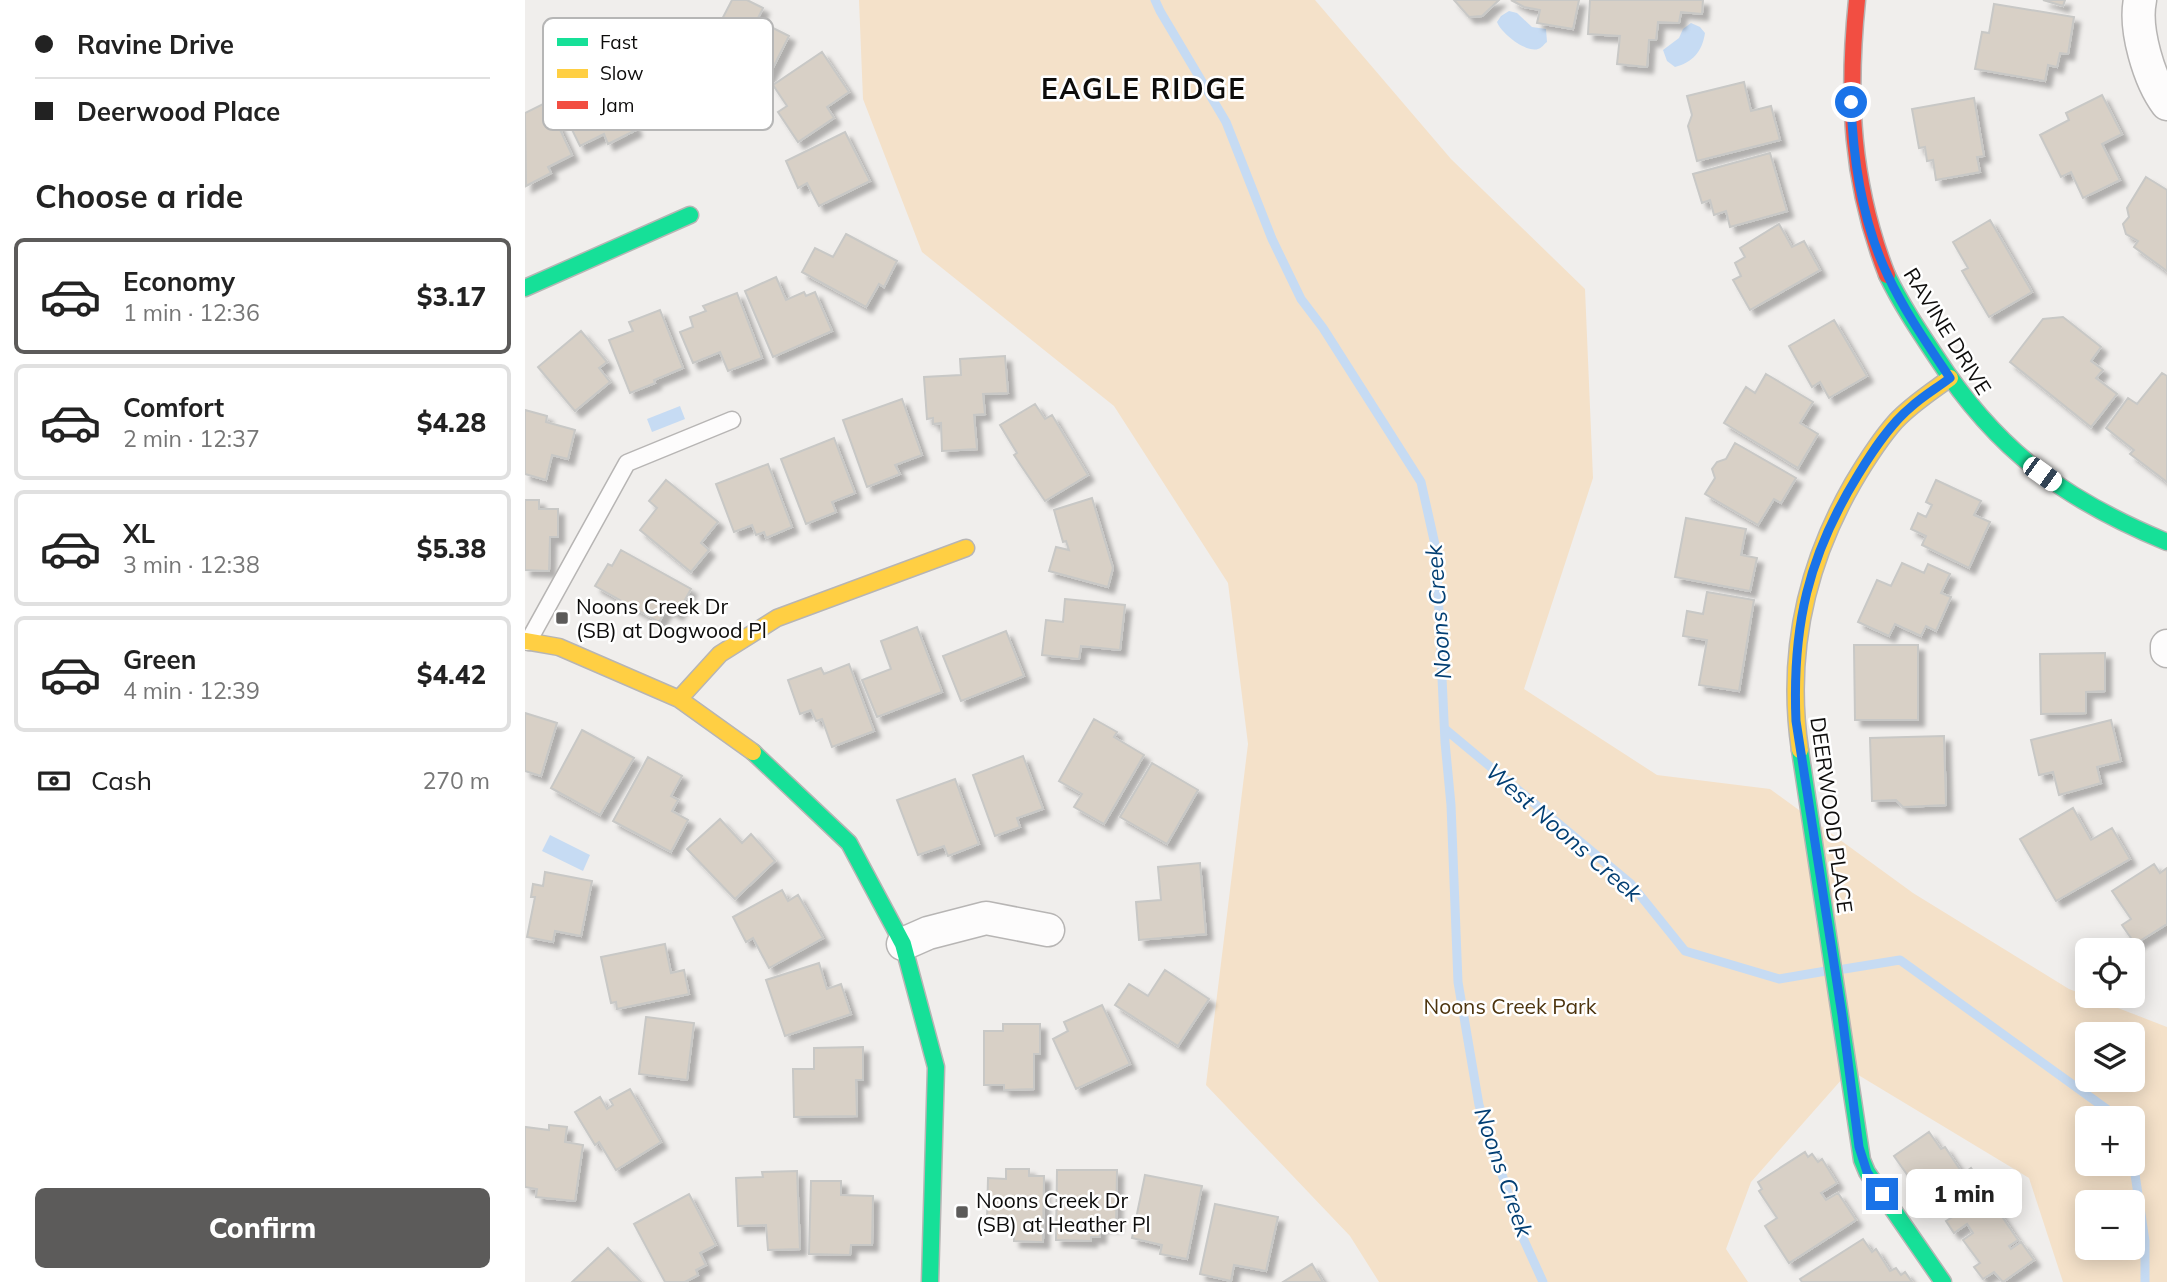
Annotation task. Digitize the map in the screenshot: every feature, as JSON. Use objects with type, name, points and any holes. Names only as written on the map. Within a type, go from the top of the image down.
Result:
[{"type":"street","name":"RAVINE DRIVE","points":[[1857,0],[1851,47],[1852,122],[1859,180],[1871,232],[1887,275],[1916,327],[1973,410],[2042,474],[2097,510],[2167,542]]},
{"type":"street","points":[[2140,0],[2139,33],[2155,81],[2167,104]]},
{"type":"street","points":[[525,288],[690,215]]},
{"type":"street","name":"DEERWOOD PLACE","points":[[1943,1282],[1867,1172],[1862,1160],[1796,721],[1795,686],[1801,614],[1809,580],[1823,539],[1843,499],[1871,454],[1909,408],[1950,378]]},
{"type":"street","points":[[679,699],[720,654],[777,618],[966,548]]},
{"type":"street","points":[[526,642],[559,647],[679,699],[746,746],[849,843],[903,944],[936,1066],[930,1282]]},
{"type":"street","points":[[903,944],[928,933],[986,918],[1048,930]]},
{"type":"lane","points":[[526,642],[627,463],[732,420]]},
{"type":"green space","name":"Noons Creek Park","points":[[859,0],[1315,0],[1451,159],[1585,289],[1593,478],[1524,689],[1657,775],[1770,789],[1913,893],[2075,991],[2075,1008],[2118,1008],[2167,1027],[2167,1282],[2063,1282],[2029,1178],[1850,1070],[1751,1182],[1726,1249],[1748,1282],[1379,1282],[1350,1236],[1206,1085],[1248,744],[1228,583],[1114,406],[922,252],[863,99]]},
{"type":"water","points":[[1509,11],[1517,13],[1532,27],[1546,29],[1547,42],[1533,49],[1521,45],[1509,36],[1497,22]]},
{"type":"water","points":[[1691,23],[1705,33],[1702,46],[1692,59],[1675,67],[1667,61],[1663,50],[1679,38],[1683,29]]},
{"type":"water","points":[[680,406],[685,419],[652,432],[647,419]]},
{"type":"water","points":[[550,835],[590,855],[583,871],[542,851]]},
{"type":"building","points":[[732,0],[747,0],[763,8],[758,18],[723,18]]},
{"type":"building","points":[[1454,0],[1499,0],[1482,16],[1469,17]]},
{"type":"building","points":[[1511,0],[1579,0],[1573,29],[1537,23],[1540,10],[1524,7]]},
{"type":"building","points":[[1590,0],[1703,0],[1702,14],[1681,12],[1679,23],[1658,22],[1656,40],[1649,40],[1647,67],[1617,64],[1620,36],[1588,34]]},
{"type":"building","points":[[2043,0],[2065,0],[2063,6]]},
{"type":"building","points":[[1994,4],[2074,17],[2068,54],[2060,53],[2057,67],[2048,65],[2045,81],[1975,69],[1982,32],[1989,33]]},
{"type":"building","points":[[773,28],[789,36],[773,68]]},
{"type":"building","points":[[822,52],[849,92],[827,107],[834,118],[798,142],[778,112],[787,106],[773,85]]},
{"type":"building","points":[[1744,82],[1751,111],[1771,106],[1780,140],[1697,161],[1688,126],[1692,115],[1687,96]]},
{"type":"building","points":[[2102,95],[2122,134],[2102,144],[2120,180],[2083,198],[2071,172],[2061,177],[2040,135],[2069,120],[2066,113]]},
{"type":"building","points":[[1974,98],[1984,156],[1977,157],[1980,172],[1936,180],[1933,160],[1927,161],[1925,147],[1919,148],[1912,109]]},
{"type":"building","points":[[543,104],[543,130],[560,130],[572,155],[548,167],[551,173],[526,186],[525,113]]},
{"type":"building","points":[[572,130],[636,130],[608,144],[604,134],[580,146]]},
{"type":"building","points":[[845,132],[870,181],[819,206],[807,183],[798,188],[786,161]]},
{"type":"building","points":[[1770,153],[1787,211],[1730,227],[1726,211],[1714,215],[1710,200],[1702,203],[1693,174]]},
{"type":"building","points":[[2146,177],[2167,190],[2167,271],[2134,247],[2138,241],[2126,234],[2123,224],[2129,217],[2127,208]]},
{"type":"building","points":[[1990,220],[2032,292],[1989,317],[1962,271],[1968,268],[1953,242]]},
{"type":"building","points":[[1779,224],[1792,247],[1804,241],[1820,270],[1750,310],[1733,280],[1741,276],[1735,263],[1745,257],[1740,248]]},
{"type":"building","points":[[846,234],[897,261],[884,287],[879,284],[866,307],[802,272],[815,248],[833,257]]},
{"type":"building","points":[[776,277],[786,300],[804,292],[806,296],[815,292],[832,331],[773,357],[745,291]]},
{"type":"building","points":[[737,293],[762,358],[728,371],[720,352],[693,363],[680,332],[693,327],[690,317],[706,311],[703,306]]},
{"type":"building","points":[[660,310],[683,368],[630,393],[609,340],[633,331],[629,322]]},
{"type":"building","points":[[2063,317],[2101,347],[2091,361],[2103,370],[2096,378],[2117,394],[2091,427],[2010,362],[2043,319]]},
{"type":"building","points":[[1834,320],[1867,376],[1829,398],[1820,382],[1812,387],[1789,346]]},
{"type":"building","points":[[581,331],[607,362],[599,368],[610,382],[575,411],[538,367]]},
{"type":"building","points":[[1005,356],[1008,393],[983,394],[985,414],[974,415],[977,449],[942,451],[941,423],[933,424],[933,418],[927,419],[924,377],[961,375],[960,359]]},
{"type":"building","points":[[2162,373],[2167,376],[2167,482],[2130,454],[2134,450],[2106,428],[2128,398],[2137,404]]},
{"type":"building","points":[[1766,374],[1813,402],[1800,423],[1818,434],[1798,468],[1724,423],[1746,387],[1755,393]]},
{"type":"building","points":[[902,399],[922,455],[895,465],[900,474],[867,487],[843,420]]},
{"type":"building","points":[[1035,404],[1045,419],[1052,415],[1088,475],[1045,501],[1014,455],[1017,453],[1000,425]]},
{"type":"building","points":[[525,410],[547,416],[546,422],[575,430],[568,459],[552,455],[546,480],[525,474]]},
{"type":"building","points":[[834,438],[855,493],[832,502],[836,512],[806,524],[781,459]]},
{"type":"building","points":[[1735,443],[1796,478],[1781,503],[1774,499],[1758,525],[1705,494],[1715,478],[1712,469],[1717,462],[1726,459]]},
{"type":"building","points":[[768,464],[792,527],[766,538],[764,532],[756,535],[752,525],[734,532],[716,484]]},
{"type":"building","points":[[666,480],[718,522],[701,543],[709,550],[691,572],[640,530],[657,508],[649,501]]},
{"type":"building","points":[[1936,480],[1981,501],[1974,515],[1990,522],[1969,568],[1922,545],[1926,536],[1911,529],[1918,513],[1926,517],[1932,505],[1926,502]]},
{"type":"building","points":[[1092,498],[1113,568],[1108,587],[1049,571],[1056,547],[1069,550],[1066,541],[1063,542],[1054,510]]},
{"type":"building","points":[[525,500],[539,500],[539,509],[558,509],[558,537],[550,537],[549,571],[525,570]]},
{"type":"building","points":[[1686,518],[1746,529],[1741,555],[1757,558],[1750,591],[1675,577]]},
{"type":"building","points":[[621,550],[691,589],[677,614],[667,608],[659,622],[595,586],[608,564],[612,566]]},
{"type":"building","points":[[1902,563],[1924,573],[1928,564],[1950,574],[1941,593],[1951,597],[1936,631],[1926,626],[1921,636],[1895,624],[1889,636],[1858,622],[1877,580],[1891,586]]},
{"type":"building","points":[[1707,592],[1754,600],[1739,691],[1699,685],[1707,640],[1683,636],[1687,611],[1703,614]]},
{"type":"building","points":[[1065,599],[1125,605],[1120,650],[1081,646],[1079,659],[1042,655],[1046,620],[1063,622]]},
{"type":"building","points":[[917,627],[942,692],[877,717],[862,680],[891,669],[881,641]]},
{"type":"building","points":[[1006,631],[1024,676],[961,701],[943,656]]},
{"type":"building","points":[[1854,645],[1918,645],[1918,720],[1855,720]]},
{"type":"building","points":[[2105,653],[2105,691],[2086,692],[2086,713],[2041,714],[2040,654]]},
{"type":"building","points":[[849,664],[874,731],[832,747],[822,719],[816,721],[811,710],[800,714],[788,680],[821,668],[824,674]]},
{"type":"building","points":[[525,713],[557,723],[541,776],[525,771]]},
{"type":"building","points":[[1094,719],[1117,732],[1114,737],[1144,755],[1104,824],[1074,807],[1082,794],[1059,781]]},
{"type":"building","points":[[2111,720],[2121,761],[2097,767],[2101,783],[2059,795],[2053,772],[2039,775],[2031,740]]},
{"type":"building","points":[[582,730],[634,758],[600,815],[551,788]]},
{"type":"building","points":[[1944,736],[1946,805],[1903,807],[1896,800],[1872,801],[1870,738]]},
{"type":"building","points":[[1023,756],[1043,809],[1017,818],[1020,827],[995,836],[973,775]]},
{"type":"building","points":[[648,757],[682,776],[671,796],[678,800],[672,811],[688,820],[671,852],[613,821]]},
{"type":"building","points":[[1152,763],[1198,790],[1167,844],[1120,817]]},
{"type":"building","points":[[955,779],[979,844],[948,856],[944,846],[918,855],[897,800]]},
{"type":"building","points":[[2073,808],[2091,840],[2112,828],[2130,859],[2056,901],[2020,839]]},
{"type":"building","points":[[720,819],[742,843],[751,834],[775,861],[735,899],[687,849]]},
{"type":"building","points":[[1200,863],[1206,934],[1139,940],[1136,902],[1161,900],[1158,867]]},
{"type":"building","points":[[2154,864],[2160,873],[2167,868],[2167,924],[2145,938],[2131,938],[2122,925],[2131,919],[2112,891]]},
{"type":"building","points":[[545,872],[592,881],[581,936],[555,931],[553,942],[527,937],[535,897],[531,897],[533,884],[543,886]]},
{"type":"building","points":[[782,890],[788,901],[798,895],[823,938],[769,968],[753,938],[746,942],[733,917]]},
{"type":"building","points":[[665,944],[671,973],[684,970],[689,994],[617,1009],[616,1002],[611,1003],[601,957]]},
{"type":"building","points":[[819,963],[827,989],[841,984],[851,1014],[785,1036],[766,980]]},
{"type":"building","points":[[1165,970],[1209,999],[1178,1046],[1115,1005],[1129,984],[1148,996]]},
{"type":"building","points":[[1102,1005],[1130,1064],[1076,1089],[1053,1039],[1068,1031],[1064,1022]]},
{"type":"building","points":[[646,1017],[694,1023],[687,1080],[639,1074]]},
{"type":"building","points":[[1003,1024],[1040,1024],[1040,1054],[1034,1054],[1034,1089],[1004,1090],[1004,1085],[984,1085],[984,1031],[1003,1031]]},
{"type":"building","points":[[863,1047],[863,1080],[856,1080],[857,1116],[794,1117],[793,1069],[814,1069],[814,1048]]},
{"type":"building","points":[[630,1089],[661,1142],[616,1170],[599,1142],[595,1145],[575,1112],[600,1097],[607,1109],[613,1105],[610,1100]]},
{"type":"building","points":[[549,1125],[567,1127],[565,1142],[583,1145],[575,1201],[536,1197],[537,1189],[525,1187],[525,1127],[549,1130]]},
{"type":"building","points":[[1929,1132],[1941,1149],[1945,1147],[1963,1174],[1971,1168],[1988,1193],[1979,1199],[1985,1207],[1992,1202],[2018,1240],[2009,1246],[2011,1249],[2021,1242],[2034,1260],[2003,1282],[1994,1272],[1983,1279],[1974,1267],[1980,1263],[1963,1240],[1973,1233],[1967,1224],[1954,1233],[1946,1221],[1954,1216],[1938,1193],[1932,1197],[1923,1186],[1918,1190],[1894,1156]]},
{"type":"building","points":[[1805,1152],[1808,1157],[1812,1154],[1818,1162],[1822,1159],[1837,1183],[1821,1193],[1826,1200],[1838,1193],[1856,1220],[1789,1263],[1765,1226],[1777,1218],[1759,1191],[1762,1189],[1758,1182]]},
{"type":"building","points":[[1006,1169],[1029,1169],[1029,1176],[1044,1176],[1043,1242],[1014,1241],[1014,1220],[987,1220],[988,1178],[1006,1179]]},
{"type":"building","points":[[1057,1170],[1117,1170],[1116,1226],[1100,1226],[1100,1237],[1091,1237],[1091,1241],[1056,1240]]},
{"type":"building","points":[[797,1171],[800,1249],[768,1250],[766,1225],[738,1226],[736,1178],[763,1177],[762,1172]]},
{"type":"building","points":[[1145,1175],[1202,1186],[1187,1259],[1160,1254],[1162,1245],[1132,1238]]},
{"type":"building","points":[[811,1181],[841,1181],[841,1195],[873,1196],[872,1245],[851,1245],[850,1255],[809,1254]]},
{"type":"building","points":[[689,1194],[716,1245],[700,1253],[706,1265],[696,1270],[698,1275],[685,1282],[665,1282],[634,1224]]},
{"type":"building","points":[[1215,1204],[1278,1217],[1266,1271],[1234,1265],[1231,1281],[1200,1274]]},
{"type":"building","points":[[1863,1239],[1872,1252],[1876,1249],[1890,1271],[1896,1268],[1901,1275],[1905,1272],[1912,1282],[1802,1282],[1800,1279]]},
{"type":"building","points":[[608,1248],[641,1282],[572,1282]]},
{"type":"building","points":[[1312,1264],[1323,1282],[1283,1282]]},
{"type":"waterway","name":"Noons Creek","points":[[1155,0],[1226,122],[1272,239],[1301,299],[1323,328],[1421,482],[1436,549],[1458,982],[1479,1105],[1523,1238],[1543,1282]]},
{"type":"waterway","name":"West Noons Creek","points":[[1445,729],[1631,884],[1685,951],[1779,979],[1826,971]]},
{"type":"waterway","name":"West Noons Creek","points":[[1844,969],[1900,960],[2102,1106]]},
{"type":"waterway","name":"West Noons Creek","points":[[2135,1176],[2145,1241],[2145,1282]]},
{"type":"traffic: fast","points":[[525,288],[690,215]]},
{"type":"traffic: fast","points":[[1887,275],[1917,328],[1960,391],[2009,446],[2036,469],[2096,509],[2167,542]]},
{"type":"traffic: fast","points":[[1800,750],[1862,1160],[1867,1172],[1943,1282]]},
{"type":"traffic: fast","points":[[753,752],[849,843],[903,944],[936,1067],[930,1282]]},
{"type":"traffic: slow","points":[[1800,750],[1796,715],[1798,645],[1812,578],[1823,546],[1853,483],[1884,436],[1909,409],[1950,378]]},
{"type":"traffic: slow","points":[[679,699],[720,654],[777,618],[966,548]]},
{"type":"traffic: slow","points":[[525,641],[559,647],[679,699],[753,752]]},
{"type":"traffic: jam","points":[[1857,0],[1852,71],[1855,139],[1866,207],[1887,275]]},
{"type":"place","name":"Noons Creek Dr (SB) at Dogwood Pl","points":[[562,618]]},
{"type":"place","name":"Noons Creek Dr (SB) at Heather Pl","points":[[962,1212]]},
{"type":"district","name":"EAGLE RIDGE","points":[[1144,88]]},
{"type":"route","points":[[1851,102],[1859,180],[1871,232],[1887,275],[1916,327],[1950,378],[1909,408],[1871,454],[1843,499],[1823,539],[1809,580],[1797,649],[1796,721],[1842,1015],[1859,1147],[1867,1172],[1882,1194]]}]
